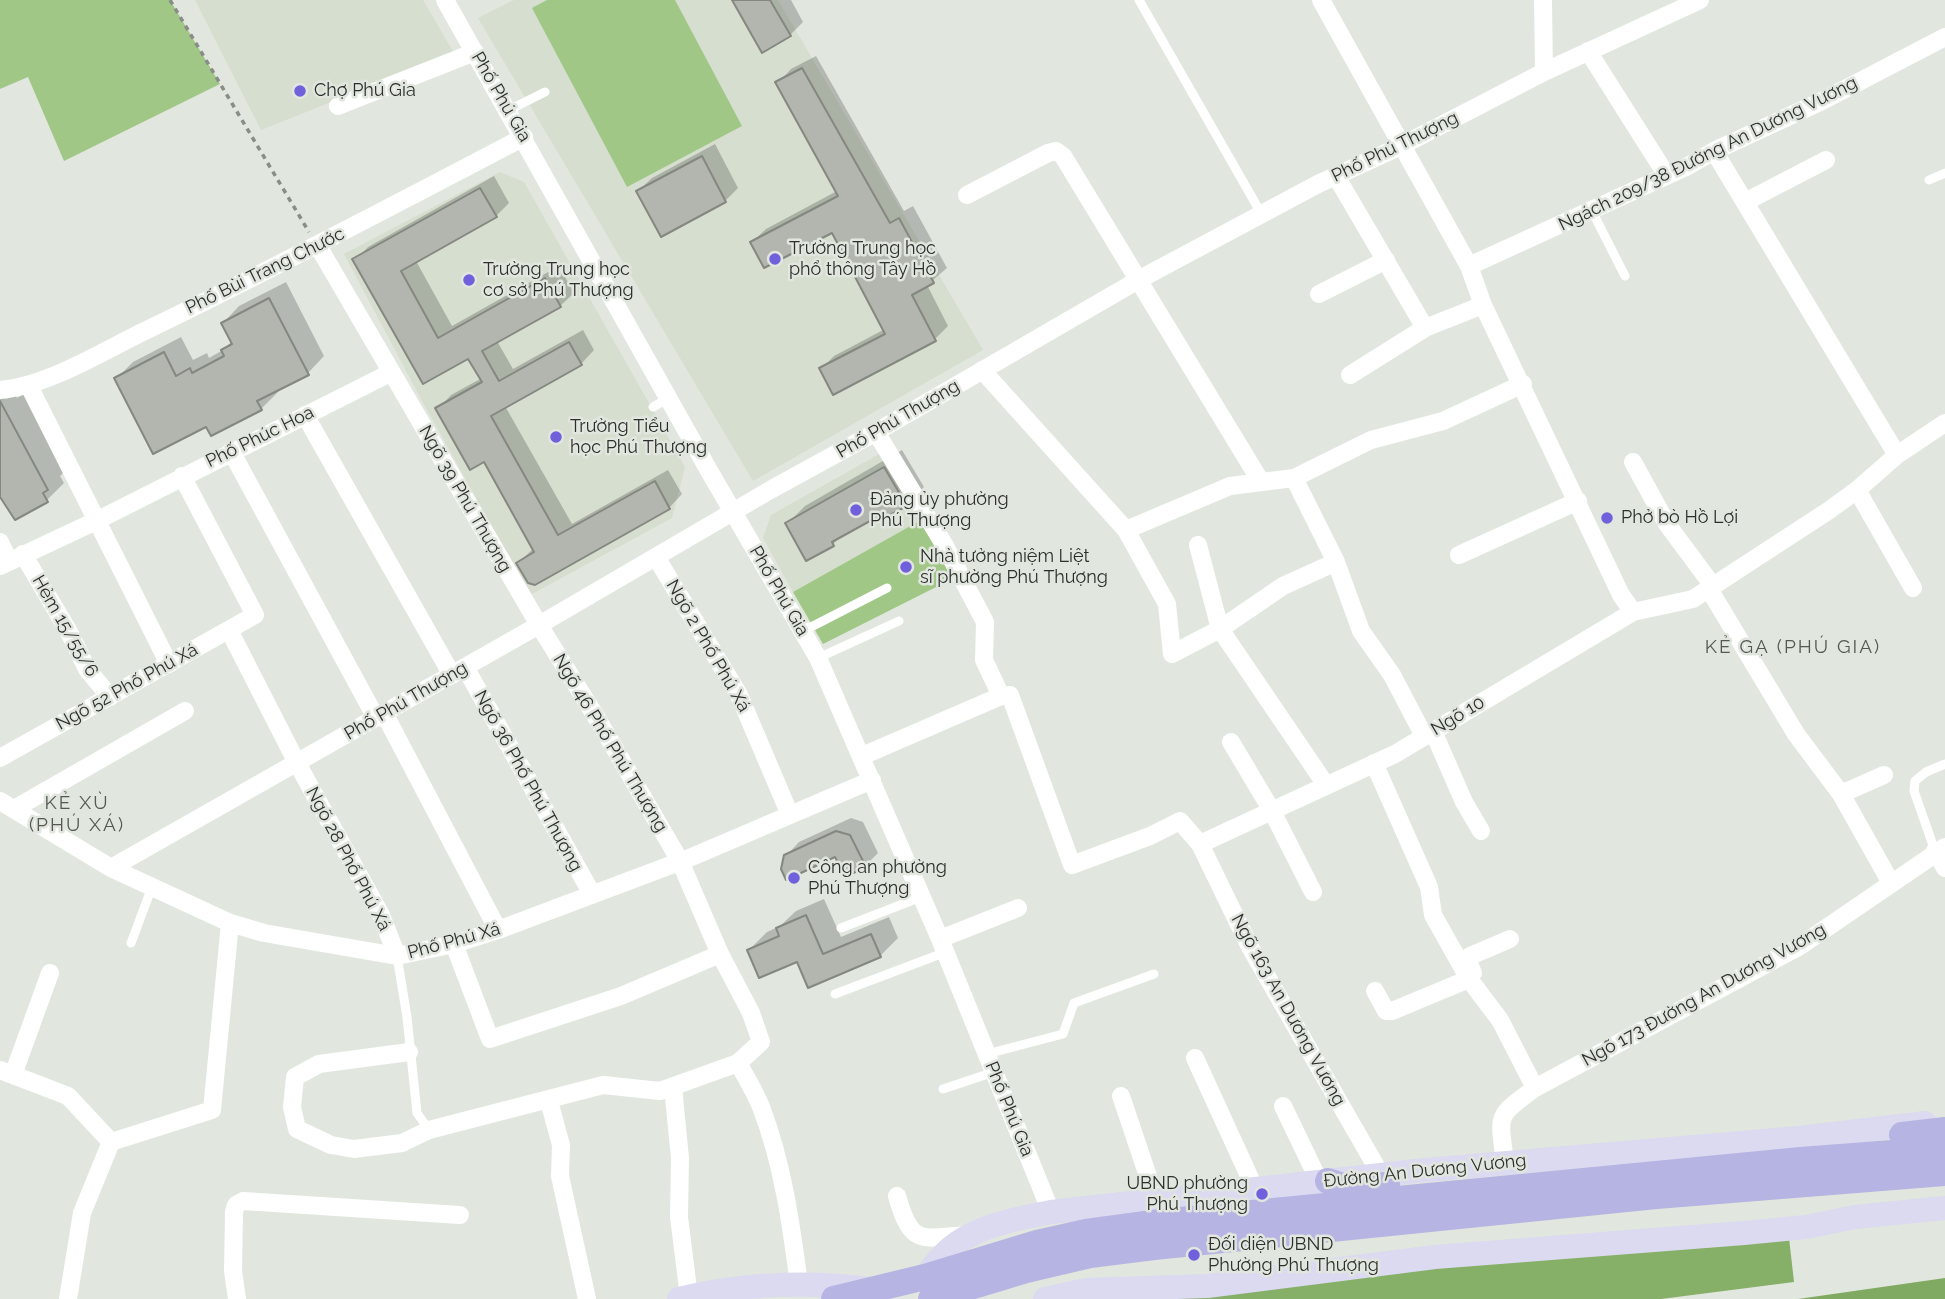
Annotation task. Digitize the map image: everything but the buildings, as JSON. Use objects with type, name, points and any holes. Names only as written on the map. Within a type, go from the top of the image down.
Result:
[{"type":"main road","points":[[1801,1160],[1874,1138],[1945,1130]]},
{"type":"main road","name":"Đường An Dương Vương","points":[[834,1299],[874,1290],[928,1288],[1090,1255],[1655,1185],[1801,1160],[1945,1149]]},
{"type":"main road","name":"Đường An Dương Vương","points":[[928,1288],[1037,1243],[1086,1231],[1160,1222],[1489,1191],[1945,1173]]},
{"type":"main road","points":[[1323,1181],[1343,1185],[1448,1181],[1461,1182],[1489,1191]]},
{"type":"street","name":"Phố Phú Gia","points":[[445,0],[818,658],[943,946],[1051,1212]]},
{"type":"street","points":[[1321,0],[1469,266],[1483,305],[1523,384],[1621,595],[1633,612]]},
{"type":"street","points":[[1543,0],[1544,72]]},
{"type":"street","name":"Phố Phú Thượng","points":[[111,868],[877,432],[1140,279],[1261,213],[1401,146],[1544,72],[1700,0]]},
{"type":"street","name":"Ngách 209/38 Đường An Dương Vương","points":[[1469,266],[1667,176],[1822,101],[1945,37]]},
{"type":"street","points":[[1588,51],[1667,176]]},
{"type":"street","points":[[338,106],[475,52]]},
{"type":"street","name":"Phố Bùi Trang Chước","points":[[0,390],[29,386],[318,246],[524,137]]},
{"type":"street","points":[[967,195],[1048,153],[1056,150],[1063,156],[1261,482]]},
{"type":"street","points":[[1714,151],[1897,454]]},
{"type":"street","points":[[1745,202],[1826,160]]},
{"type":"street","points":[[1336,176],[1425,328]]},
{"type":"street","points":[[318,246],[390,373]]},
{"type":"street","points":[[1319,294],[1386,260]]},
{"type":"street","points":[[1350,375],[1425,328],[1483,305]]},
{"type":"street","points":[[982,370],[1126,530],[1167,604],[1172,653],[1220,629],[1283,586],[1336,562]]},
{"type":"street","name":"Phố Phúc Hoa","points":[[11,560],[98,520],[390,373]]},
{"type":"street","name":"Ngõ 39 Phú Thượng","points":[[390,373],[539,625]]},
{"type":"street","points":[[1126,530],[1230,486],[1294,478],[1371,440],[1443,421],[1523,384]]},
{"type":"street","points":[[29,386],[169,664]]},
{"type":"street","name":"Ngõ 36 Phố Phú Thượng","points":[[305,415],[592,894]]},
{"type":"street","name":"Ngõ 10","points":[[1200,844],[1374,763],[1429,734],[1633,612],[1693,599],[1857,490],[1897,454],[1945,423]]},
{"type":"street","points":[[877,432],[945,546],[985,622],[984,660],[1001,696]]},
{"type":"street","points":[[231,451],[498,930]]},
{"type":"street","points":[[1633,462],[1667,524],[1711,588],[1796,734],[1841,794],[1891,883]]},
{"type":"street","name":"Ngõ 52 Phố Phú Xá","points":[[0,758],[255,615],[182,476]]},
{"type":"street","points":[[1294,478],[1336,562],[1361,631],[1429,734],[1481,831]]},
{"type":"street","points":[[1857,490],[1913,588]]},
{"type":"street","points":[[1459,555],[1578,501]]},
{"type":"street","name":"Hẻm 15/55/6","points":[[0,542],[11,560],[69,632],[87,669],[110,697]]},
{"type":"street","points":[[1198,545],[1220,629],[1326,785]]},
{"type":"street","name":"Ngõ 2 Phố Phú Xá","points":[[656,557],[739,695],[790,815]]},
{"type":"street","name":"Ngõ 46 Phố Phú Thượng","points":[[539,625],[601,725],[680,862],[720,954],[751,1013],[761,1042],[738,1063]]},
{"type":"street","name":"Ngõ 28 Phố Phú Xá","points":[[229,630],[297,763],[381,915],[397,956]]},
{"type":"street","points":[[862,756],[1001,696],[1010,695],[1072,865],[1150,836],[1180,821],[1200,844]]},
{"type":"street","points":[[7,805],[185,711]]},
{"type":"street","points":[[1231,742],[1272,811],[1313,892]]},
{"type":"street","points":[[1374,763],[1429,887],[1433,915],[1468,977],[1500,1020],[1535,1088]]},
{"type":"street","points":[[1841,794],[1884,775]]},
{"type":"street","name":"Phố Phú Xá","points":[[7,805],[111,868],[230,923],[289,938],[397,956],[454,944],[498,930],[680,862],[872,780]]},
{"type":"street","name":"Ngõ 163 An Dương Vương","points":[[1200,844],[1250,947],[1381,1175]]},
{"type":"street","points":[[1940,849],[1945,868]]},
{"type":"street","name":"Ngõ 173 Đường An Dương Vương","points":[[1505,1162],[1501,1118],[1505,1111],[1535,1088],[1800,946],[1940,849]]},
{"type":"street","points":[[943,946],[1018,908]]},
{"type":"street","points":[[111,1142],[212,1110],[230,923]]},
{"type":"street","points":[[1375,992],[1386,1011],[1391,1011],[1468,977],[1473,973],[1469,964],[1470,956],[1510,939]]},
{"type":"street","points":[[454,944],[490,1039],[621,996],[720,954]]},
{"type":"street","points":[[50,973],[7,1073],[68,1096],[111,1142]]},
{"type":"street","points":[[409,1052],[318,1064],[295,1077],[292,1107],[297,1129],[331,1145],[354,1149],[402,1143],[429,1130],[603,1085],[660,1091],[738,1063],[761,1105],[779,1164],[791,1221],[799,1283]]},
{"type":"street","points":[[1195,1058],[1255,1189]]},
{"type":"street","points":[[673,1087],[680,1158],[679,1217],[684,1298]]},
{"type":"street","points":[[1121,1097],[1156,1199]]},
{"type":"street","points":[[549,1101],[561,1145],[560,1176],[587,1299]]},
{"type":"street","points":[[1283,1106],[1323,1181]]},
{"type":"street","name":"Đường An Dương Vương","points":[[928,1288],[943,1254],[970,1235],[1002,1222],[1051,1212],[1505,1162],[1799,1138],[1901,1124],[1945,1121]]},
{"type":"street","points":[[68,1299],[82,1213],[111,1142]]},
{"type":"street","points":[[897,1196],[909,1229],[916,1236],[925,1238],[970,1235]]},
{"type":"street","points":[[237,1299],[233,1271],[234,1212],[236,1205],[243,1201],[460,1215]]},
{"type":"street","points":[[1045,1299],[1086,1290],[1207,1286],[1434,1257],[1806,1227],[1855,1217],[1945,1208]]},
{"type":"street","name":"Đường An Dương Vương","points":[[684,1298],[799,1283],[835,1284],[874,1290]]},
{"type":"lane","points":[[1139,0],[1261,213]]},
{"type":"lane","points":[[509,110],[545,92]]},
{"type":"lane","points":[[1928,180],[1945,173]]},
{"type":"lane","points":[[1592,211],[1625,276]]},
{"type":"lane","points":[[653,407],[669,398]]},
{"type":"lane","points":[[801,630],[887,588]]},
{"type":"lane","points":[[818,658],[899,621]]},
{"type":"lane","points":[[1940,849],[1914,791],[1915,781],[1926,772],[1945,764]]},
{"type":"lane","points":[[131,943],[152,887]]},
{"type":"lane","points":[[842,928],[920,897]]},
{"type":"lane","points":[[835,994],[943,946]]},
{"type":"lane","points":[[397,956],[407,1017],[417,1114],[429,1130]]},
{"type":"lane","points":[[987,1054],[1063,1034],[1074,1003],[1154,974]]},
{"type":"lane","points":[[943,1089],[994,1072]]},
{"type":"path","points":[[170,0],[318,246]]},
{"type":"shaded area","points":[[0,0],[170,0],[220,84],[64,161],[28,77],[0,89]]},
{"type":"shaded area","name":"Chợ Phú Gia","points":[[195,0],[423,0],[454,53],[261,130]]},
{"type":"shaded area","name":"Trường Trung học phổ thông Tây Hồ","points":[[514,0],[778,0],[983,350],[753,481],[478,18]]},
{"type":"shaded area","points":[[547,0],[675,0],[742,126],[627,187],[532,8]]},
{"type":"shaded area","points":[[500,172],[524,182],[685,467],[672,518],[530,595],[344,254]]},
{"type":"shaded area","points":[[881,453],[921,520],[793,592],[763,538],[771,515]]},
{"type":"shaded area","points":[[921,520],[952,579],[823,644],[793,592]]},
{"type":"shaded area","points":[[1788,1229],[1794,1282],[1661,1299],[1052,1299]]},
{"type":"shaded area","points":[[1945,1278],[1945,1299],[1798,1299]]},
{"type":"place","name":"Chợ Phú Gia","points":[[300,91]]},
{"type":"place","name":"Trường Trung học phổ thông Tây Hồ","points":[[775,259]]},
{"type":"place","name":"Trường Trung học cơ sở Phú Thượng","points":[[469,280]]},
{"type":"place","name":"Trường Tiểu học Phú Thượng","points":[[556,437]]},
{"type":"place","name":"Đảng ủy phường Phú Thượng","points":[[856,510]]},
{"type":"place","name":"Phở bò Hồ Lợi","points":[[1607,518]]},
{"type":"place","name":"Nhà tưởng niệm Liệt sĩ phường Phú Thượng","points":[[906,567]]},
{"type":"place","name":"Công an phường Phú Thượng","points":[[794,878]]},
{"type":"place","name":"UBND phường Phú Thượng","points":[[1262,1194]]},
{"type":"place","name":"Đối diện UBND Phường Phú Thượng","points":[[1194,1255]]},
{"type":"district","name":"KẺ GẠ (PHÚ GIA)","points":[[1793,647]]},
{"type":"district","name":"KẺ XÙ (PHÚ XÁ)","points":[[77,814]]}]
